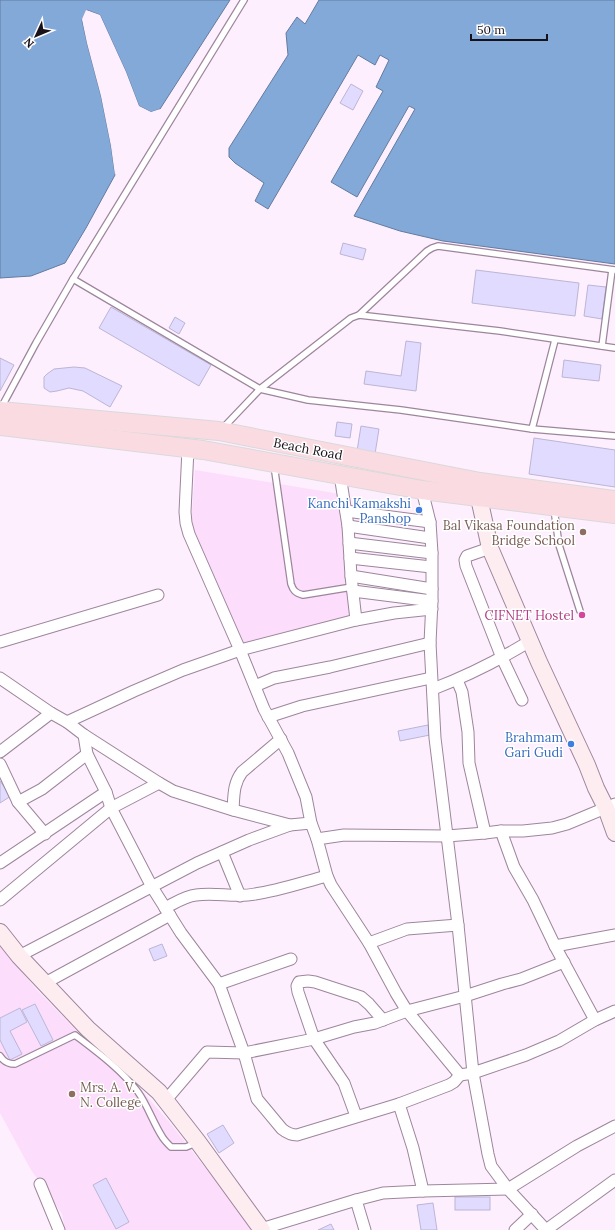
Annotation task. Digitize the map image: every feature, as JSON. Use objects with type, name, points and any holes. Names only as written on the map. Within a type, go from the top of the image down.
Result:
[{"type":"main road","name":"Beach Road","points":[[0,411],[217,434],[554,507],[615,514]]},
{"type":"main road","name":"Beach Road","points":[[0,426],[200,448],[422,490],[479,490],[615,500]]},
{"type":"street","points":[[200,448],[185,512],[189,534],[264,709],[288,753],[306,797],[311,823],[331,886],[369,943],[407,1011],[460,1074]]},
{"type":"street","points":[[340,475],[348,526],[356,620]]},
{"type":"street","points":[[422,490],[430,522],[432,553],[430,643],[435,738],[458,925],[473,1073],[491,1166],[508,1189],[546,1230],[615,1180]]},
{"type":"street","points":[[479,490],[490,548],[542,670],[587,765],[596,788],[610,806],[615,833]]},
{"type":"street","points":[[346,511],[430,522]]},
{"type":"street","points":[[348,526],[430,538]]},
{"type":"street","points":[[349,542],[432,553]]},
{"type":"street","points":[[490,548],[467,556],[465,560],[466,566],[502,658],[522,700]]},
{"type":"street","points":[[350,558],[431,567]]},
{"type":"street","points":[[352,585],[432,589]]},
{"type":"street","points":[[352,585],[432,605]]},
{"type":"street","points":[[0,642],[158,595]]},
{"type":"street","points":[[67,722],[183,670],[240,650],[356,620],[432,605]]},
{"type":"street","points":[[433,689],[457,680],[502,658],[530,642]]},
{"type":"street","points":[[255,686],[274,678],[330,667],[430,643]]},
{"type":"street","points":[[0,678],[51,714],[67,722],[84,735],[173,791],[233,810],[290,825]]},
{"type":"street","points":[[268,717],[302,706],[432,678]]},
{"type":"street","points":[[457,680],[462,692],[468,732],[469,763],[485,833]]},
{"type":"street","points":[[0,752],[51,714]]},
{"type":"street","points":[[84,735],[87,754],[106,792],[111,808],[152,887],[181,933],[219,984],[244,1053],[257,1099],[287,1133],[297,1135],[398,1104],[449,1085],[454,1082],[460,1074],[473,1073],[526,1055],[559,1041],[595,1020],[615,1011]]},
{"type":"street","points":[[233,810],[234,786],[237,779],[242,772],[281,739]]},
{"type":"street","points":[[18,802],[42,789],[87,754]]},
{"type":"street","points":[[0,764],[18,802],[44,834]]},
{"type":"street","points":[[0,900],[111,808],[159,783]]},
{"type":"street","points":[[0,864],[106,792]]},
{"type":"street","points":[[317,839],[344,835],[447,836],[552,828],[567,824],[610,806]]},
{"type":"street","points":[[19,956],[197,863],[249,840],[290,825],[311,823]]},
{"type":"street","points":[[501,831],[514,867],[533,900],[555,946],[595,1020]]},
{"type":"street","points":[[222,852],[240,896]]},
{"type":"street","points":[[45,983],[168,912],[188,897],[210,894],[240,896],[256,894],[327,876]]},
{"type":"street","points":[[369,943],[408,929],[458,925]]},
{"type":"street","points":[[0,932],[19,956],[88,1029],[159,1092],[198,1142],[261,1229],[377,1194],[423,1191],[508,1189],[577,1146],[615,1126]]},
{"type":"street","points":[[555,946],[615,935]]},
{"type":"street","points":[[219,984],[291,959]]},
{"type":"street","points":[[166,1100],[207,1052],[244,1053],[314,1039],[521,979],[564,962]]},
{"type":"street","points":[[356,1116],[344,1083],[314,1039],[298,992],[298,982],[315,982],[361,997],[383,1020]]},
{"type":"street","points":[[398,1104],[413,1148],[423,1191]]},
{"type":"street","points":[[40,1184],[59,1230]]},
{"type":"street","points":[[356,1200],[365,1230]]},
{"type":"street","points":[[515,1230],[532,1214]]},
{"type":"lane","points":[[0,411],[36,343],[244,0]]},
{"type":"lane","points":[[217,434],[260,389],[351,318],[358,315],[427,251],[438,246],[614,270],[602,346]]},
{"type":"lane","points":[[74,279],[260,389],[308,400],[401,410],[532,429],[615,436]]},
{"type":"lane","points":[[358,315],[500,331],[615,348]]},
{"type":"lane","points":[[532,429],[555,340]]},
{"type":"lane","points":[[273,463],[293,590],[297,594],[303,595],[352,585]]},
{"type":"lane","points":[[554,507],[559,545],[580,611]]},
{"type":"lane","points":[[0,1056],[9,1064],[15,1064],[74,1035],[98,1053],[134,1086],[147,1105],[163,1138],[171,1147],[186,1147],[198,1142]]},
{"type":"shaded area","points":[[195,470],[340,494],[350,615],[244,644],[191,525]]},
{"type":"shaded area","name":"Mrs. A. V. N. College","points":[[0,946],[36,989],[76,1030],[128,1075],[170,1123],[233,1203],[251,1230],[65,1230],[62,1214],[31,1170],[0,1113]]},
{"type":"water","points":[[0,0],[230,0],[160,109],[151,112],[139,106],[126,72],[100,15],[87,10],[82,20],[101,96],[115,175],[65,263],[31,276],[0,278]]},
{"type":"water","points":[[319,0],[615,0],[615,264],[443,241],[400,231],[354,216],[415,109],[409,106],[357,197],[331,182],[383,91],[376,87],[389,60],[380,55],[375,65],[358,55],[268,209],[255,201],[264,183],[235,163],[229,157],[229,148],[288,55],[286,33],[297,17],[305,24]]},
{"type":"pier","points":[[86,10],[100,15],[126,72],[139,106],[151,112],[160,109],[159,111],[151,114],[137,107],[124,73],[98,16],[87,13],[84,20],[88,42],[103,96],[112,146],[116,173],[115,175],[101,96],[82,19]]},
{"type":"building","points":[[351,84],[363,91],[353,110],[340,103]]},
{"type":"building","points":[[343,243],[366,249],[363,260],[340,254]]},
{"type":"building","points":[[476,270],[579,283],[575,316],[472,303]]},
{"type":"building","points":[[588,285],[606,287],[602,319],[584,316]]},
{"type":"building","points":[[111,307],[211,365],[199,386],[99,328]]},
{"type":"building","points":[[175,317],[185,323],[179,334],[169,328]]},
{"type":"building","points":[[406,341],[421,343],[416,391],[364,384],[366,371],[401,376]]},
{"type":"building","points":[[0,358],[14,365],[0,391]]},
{"type":"building","points":[[564,360],[601,365],[599,381],[562,377]]},
{"type":"building","points":[[74,367],[85,368],[122,386],[110,407],[83,391],[69,388],[50,392],[44,388],[44,377],[54,369]]},
{"type":"building","points":[[337,422],[352,424],[350,438],[335,436]]},
{"type":"building","points":[[361,426],[379,429],[375,454],[357,451]]},
{"type":"building","points":[[534,438],[615,450],[615,487],[529,474]]},
{"type":"building","points":[[428,725],[430,735],[400,741],[398,731]]},
{"type":"building","points":[[0,781],[11,796],[0,803]]},
{"type":"building","points":[[162,944],[167,956],[154,961],[149,949]]},
{"type":"building","points":[[35,1004],[53,1040],[41,1046],[22,1010]]},
{"type":"building","points":[[20,1008],[27,1022],[10,1031],[22,1054],[10,1060],[0,1040],[0,1018]]},
{"type":"building","points":[[223,1125],[234,1143],[219,1153],[207,1134]]},
{"type":"building","points":[[106,1178],[129,1222],[116,1229],[93,1185]]},
{"type":"building","points":[[455,1197],[490,1197],[490,1210],[455,1210]]},
{"type":"building","points":[[433,1203],[437,1230],[421,1230],[417,1205]]},
{"type":"building","points":[[331,1224],[334,1230],[318,1230]]},
{"type":"place","name":"Kanchi Kamakshi Panshop","points":[[419,510]]},
{"type":"place","name":"Bal Vikasa Foundation Bridge School","points":[[583,532]]},
{"type":"place","name":"CIFNET Hostel","points":[[582,615]]},
{"type":"place","name":"Brahmam Gari Gudi","points":[[571,744]]},
{"type":"place","name":"Mrs. A. V. N. College","points":[[72,1094]]}]
